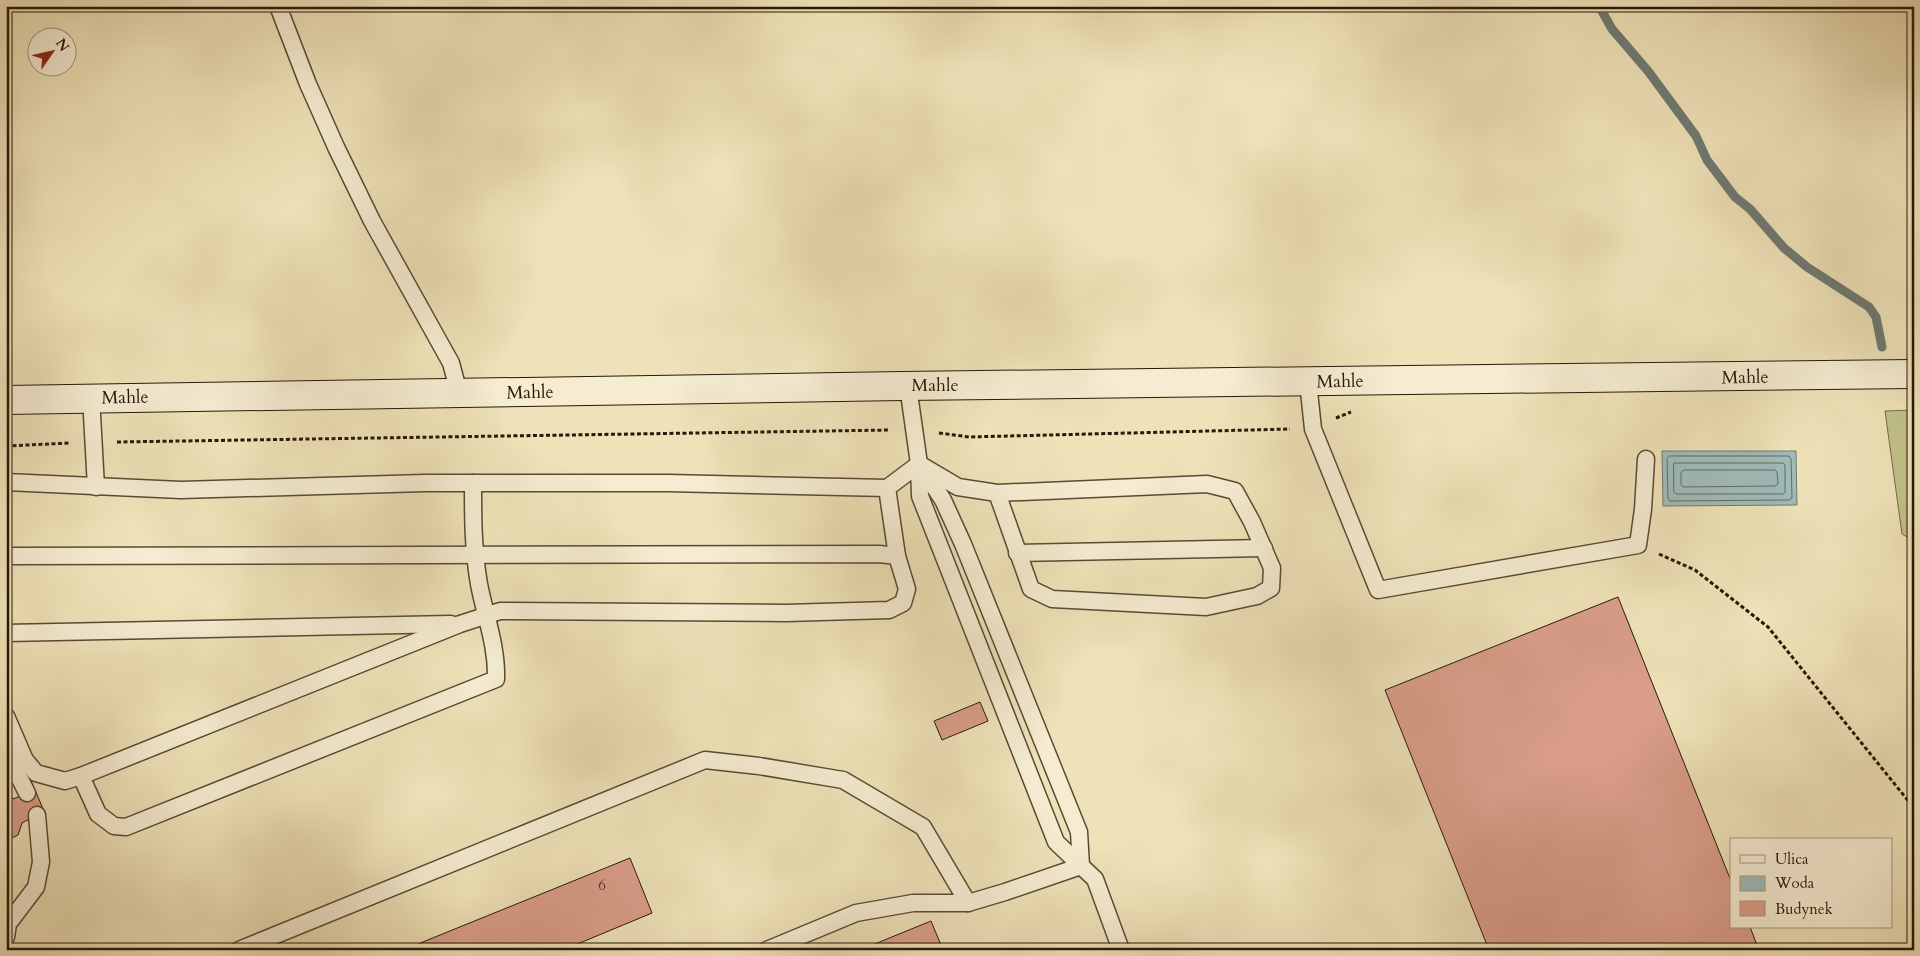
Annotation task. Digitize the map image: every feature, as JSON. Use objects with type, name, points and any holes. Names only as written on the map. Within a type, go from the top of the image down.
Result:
[{"type":"street","name":"Mahle","points":[[6,400],[91,397],[1914,374]]},
{"type":"lane","points":[[278,6],[308,84],[336,147],[372,221],[451,363],[459,393]]},
{"type":"lane","points":[[1308,382],[1313,429],[1378,590],[1638,545],[1643,509],[1646,459]]},
{"type":"lane","points":[[908,386],[919,464],[920,496],[1056,842],[1095,879],[1121,950]]},
{"type":"lane","points":[[91,397],[96,487]]},
{"type":"lane","points":[[6,482],[181,490],[473,483],[668,483],[887,488],[919,464]]},
{"type":"lane","points":[[919,464],[958,487],[997,493],[1206,484],[1235,491],[1252,522],[1272,568],[1271,588],[1257,596],[1206,606],[1052,599],[1031,589],[997,493]]},
{"type":"lane","points":[[919,464],[943,500],[964,544],[1079,832],[1081,866]]},
{"type":"lane","points":[[81,776],[98,814],[114,826],[126,827],[496,678],[496,660],[479,585],[475,556],[473,483]]},
{"type":"lane","points":[[6,716],[25,760],[36,773],[64,781],[81,776],[460,624],[500,611],[786,613],[889,610],[904,603],[907,589],[897,556],[887,488]]},
{"type":"lane","points":[[1017,553],[1264,548]]},
{"type":"lane","points":[[6,556],[879,554],[897,556]]},
{"type":"lane","points":[[6,633],[460,624]]},
{"type":"lane","points":[[6,751],[27,793]]},
{"type":"lane","points":[[239,950],[705,760],[759,766],[843,780],[924,827],[968,903]]},
{"type":"lane","points":[[6,937],[8,924],[36,887],[41,862],[38,815]]},
{"type":"lane","points":[[767,950],[856,913],[913,903],[968,903],[1081,866]]},
{"type":"path","points":[[6,446],[93,442],[914,430],[968,437],[1313,429],[1351,412],[1361,412]]},
{"type":"path","points":[[1638,545],[1695,570],[1768,627],[1914,808]]},
{"type":"green space","points":[[1914,410],[1914,541],[1902,534],[1885,411]]},
{"type":"water","points":[[1662,451],[1796,451],[1797,505],[1663,506]]},
{"type":"building","points":[[1618,597],[1730,878],[1730,928],[1750,928],[1759,950],[1489,950],[1385,690]]},
{"type":"building","points":[[980,702],[988,721],[942,740],[934,721]]},
{"type":"building","points":[[6,784],[13,799],[35,790],[44,811],[22,823],[18,835],[6,841]]},
{"type":"building","points":[[630,858],[652,913],[563,950],[403,950]]},
{"type":"building","points":[[931,921],[943,950],[860,950]]},
{"type":"waterway","points":[[1599,6],[1612,29],[1648,71],[1696,136],[1707,160],[1735,197],[1750,209],[1784,248],[1807,267],[1869,307],[1876,317],[1882,347]]}]
